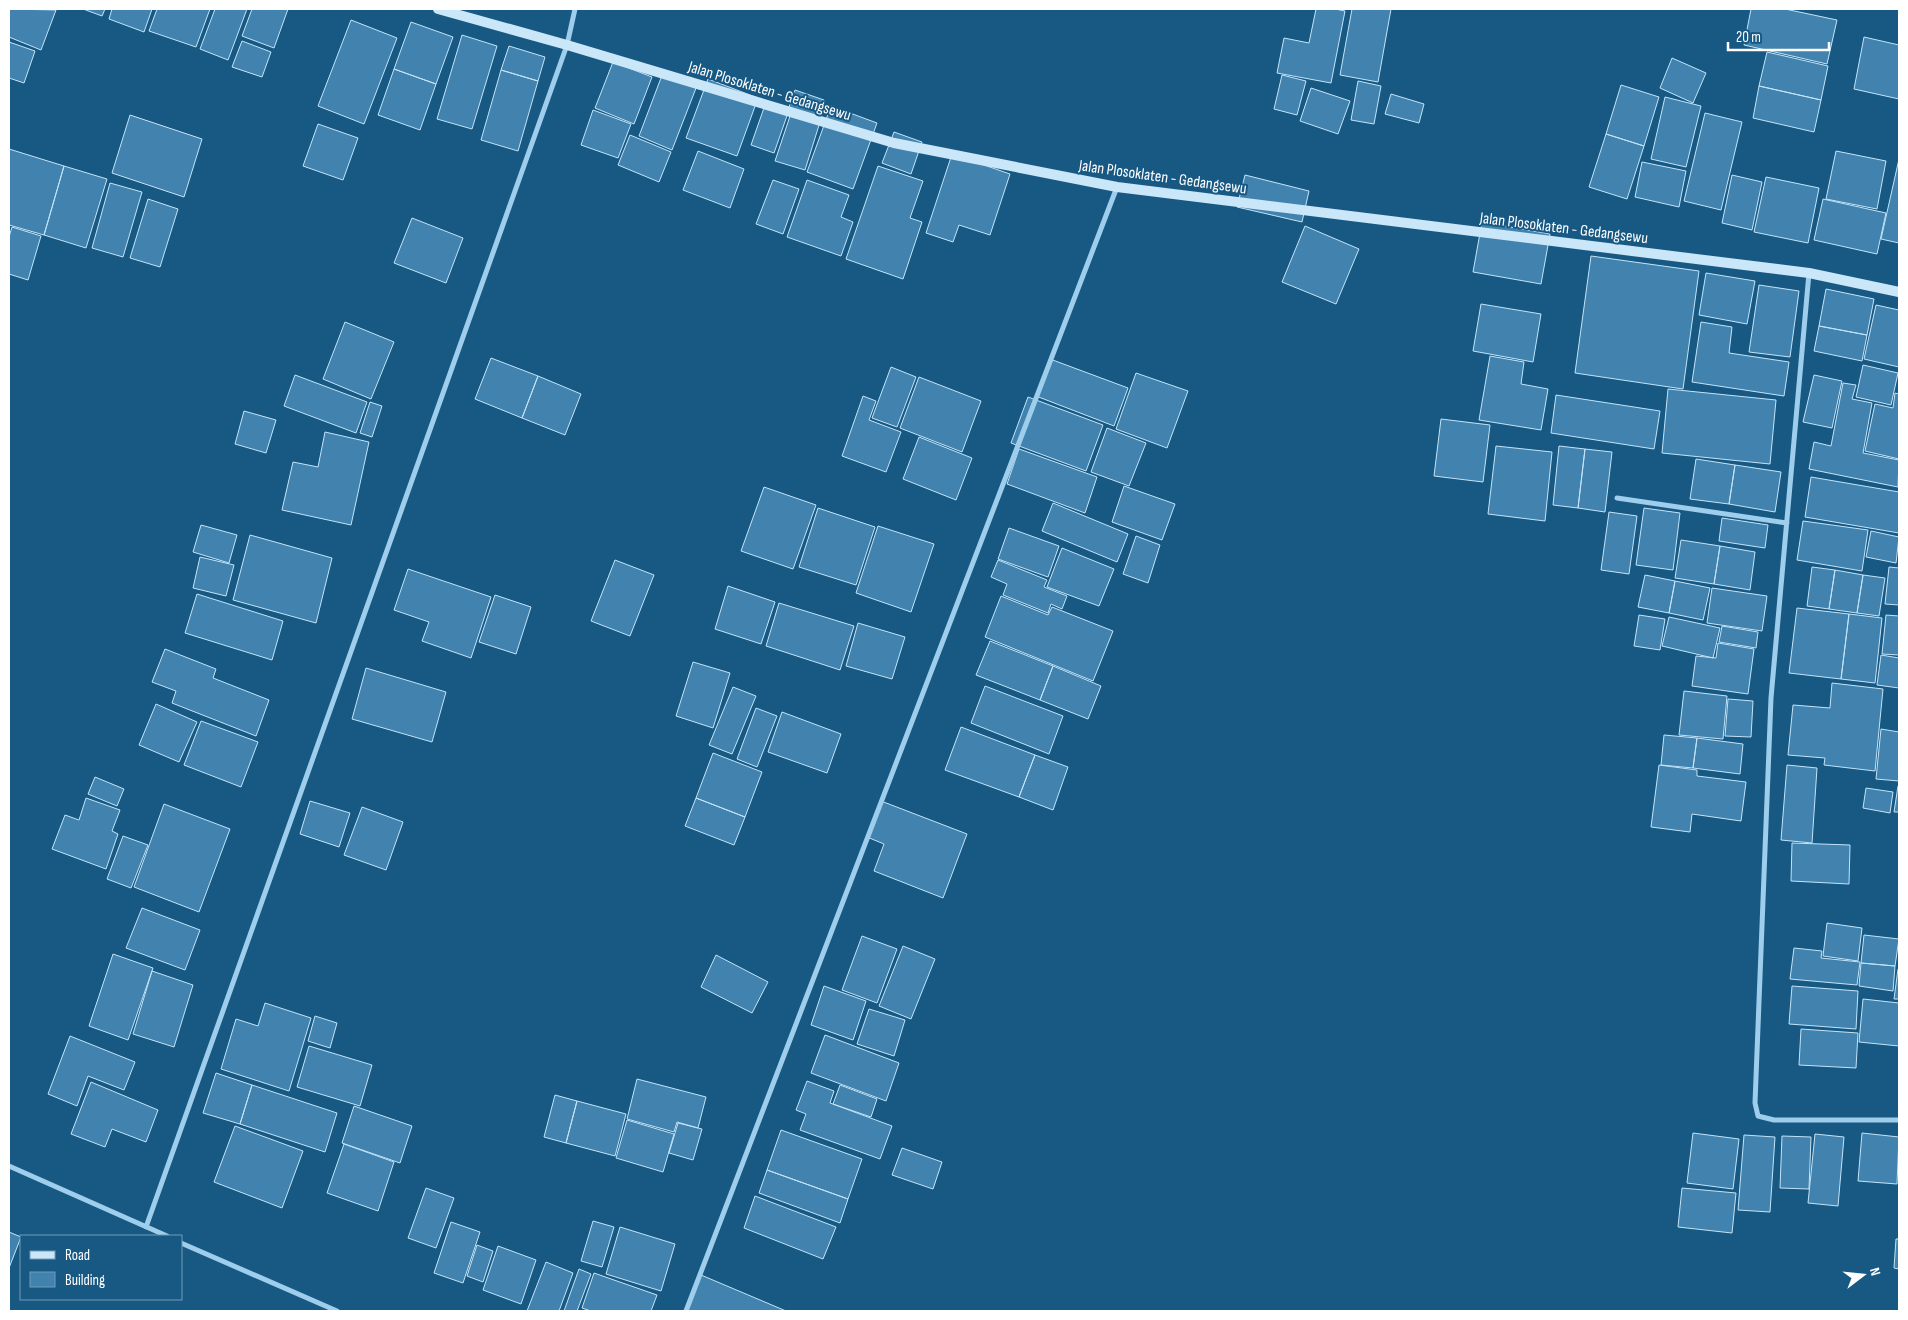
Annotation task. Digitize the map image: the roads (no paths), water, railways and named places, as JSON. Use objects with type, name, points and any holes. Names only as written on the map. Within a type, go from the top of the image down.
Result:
[{"type":"main road","name":"Jalan Plosoklaten - Gedangsewu","points":[[438,9],[567,45],[894,143],[1117,187],[1809,273],[1899,292]]},
{"type":"street","points":[[146,1227],[567,45],[575,9]]},
{"type":"street","points":[[686,1311],[1117,187]]},
{"type":"street","points":[[1809,273],[1771,698],[1755,1103],[1758,1116],[1774,1120],[1899,1120]]},
{"type":"street","points":[[1617,498],[1787,523]]},
{"type":"street","points":[[9,1166],[164,1235]]},
{"type":"street","points":[[182,1243],[337,1311]]}]
